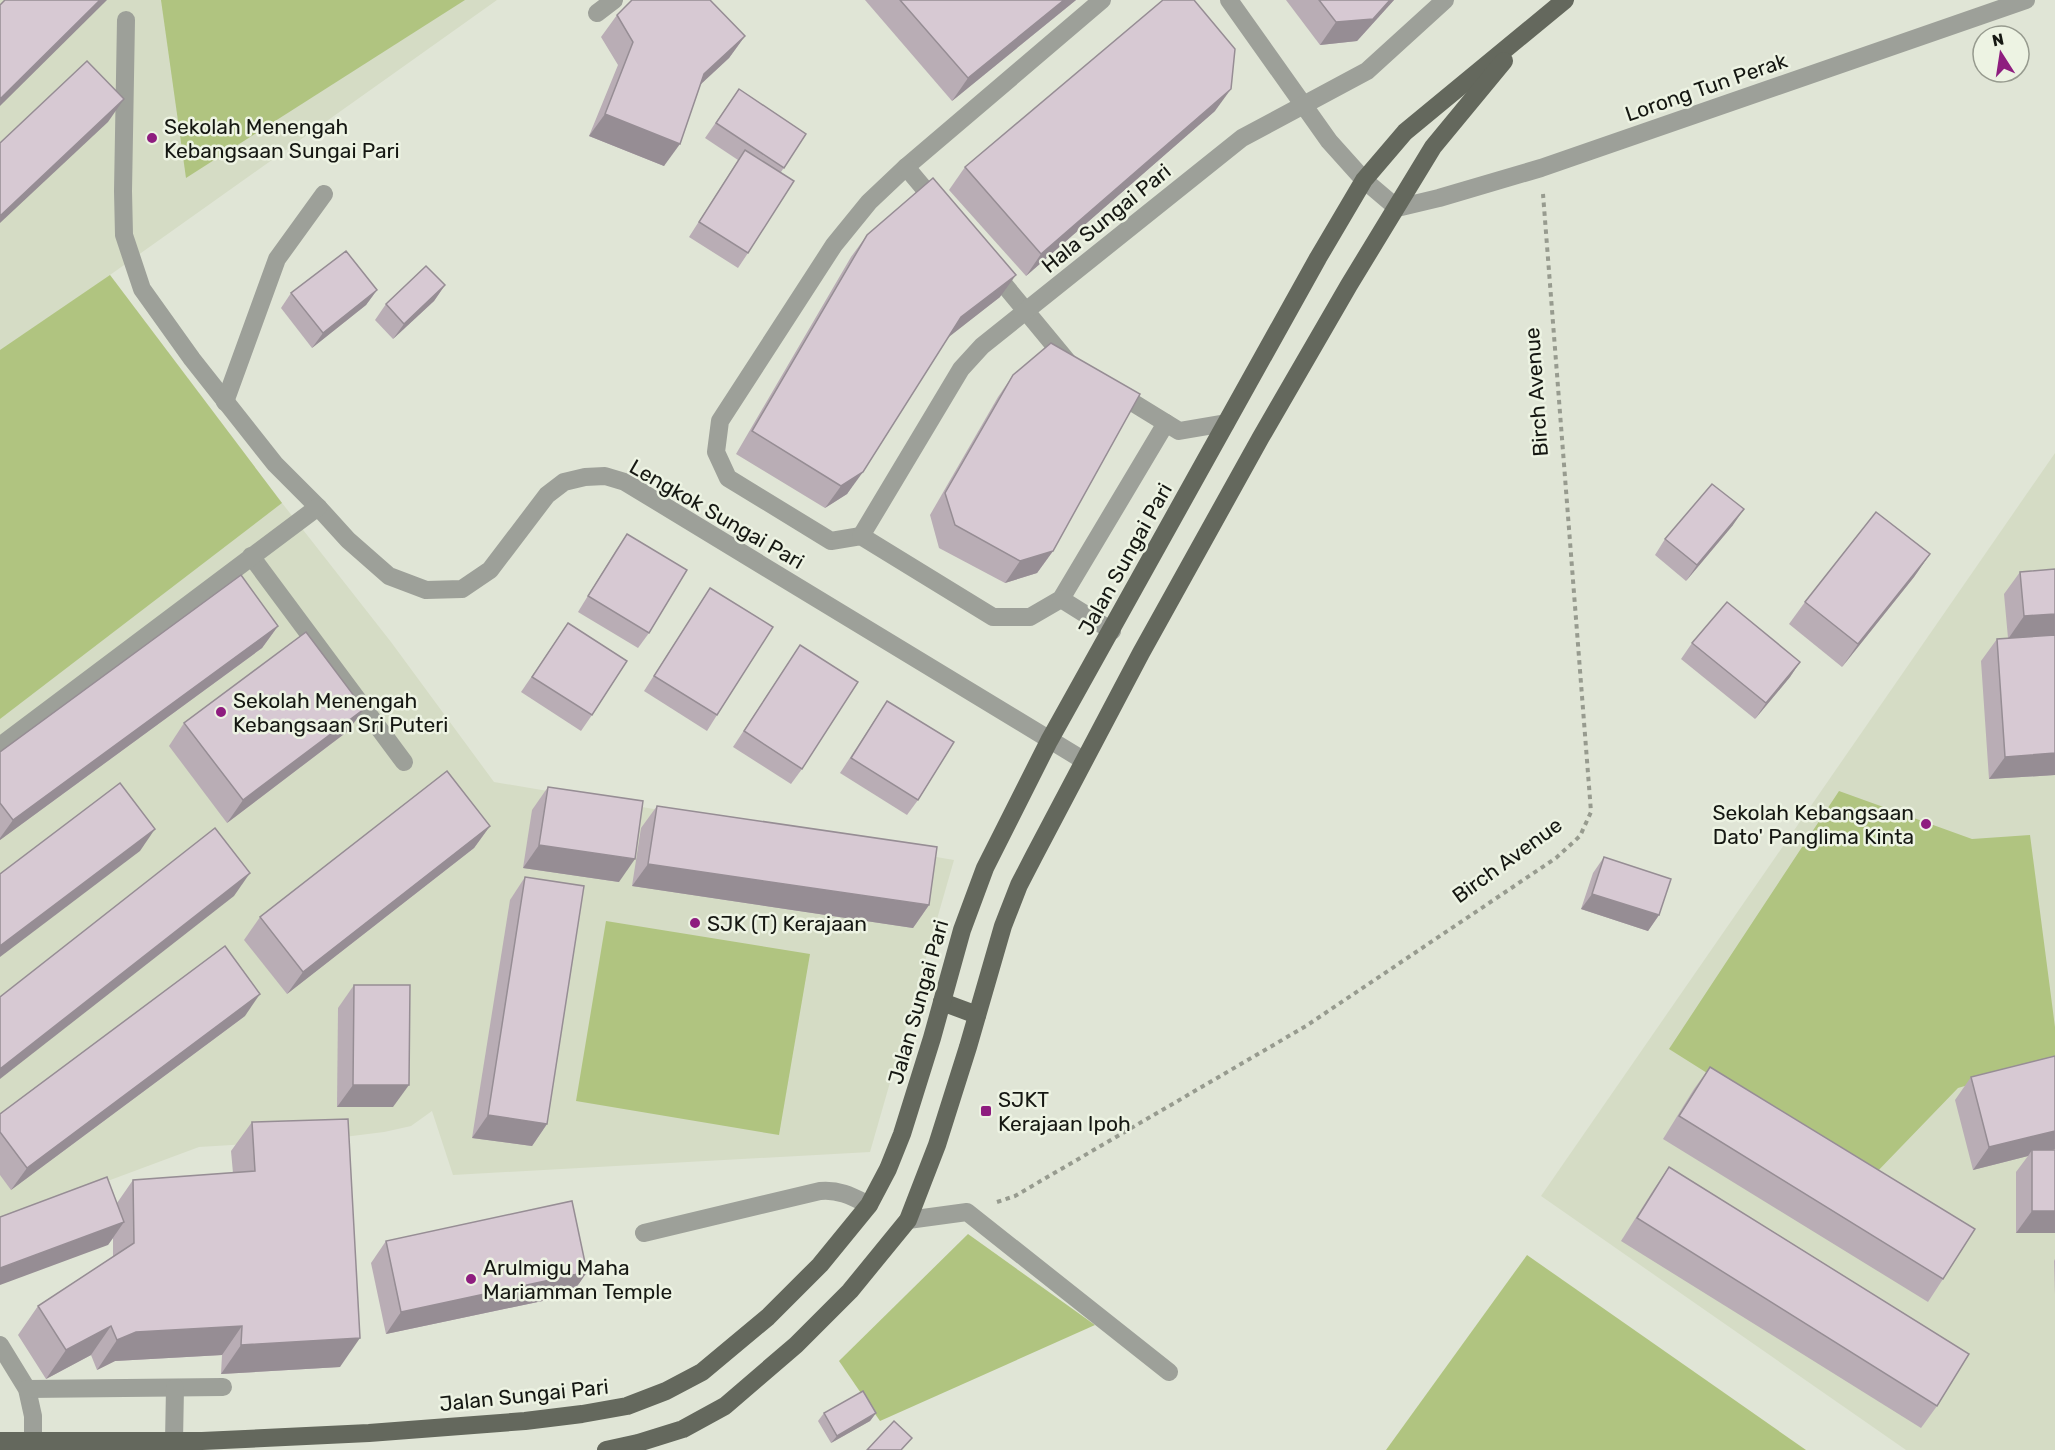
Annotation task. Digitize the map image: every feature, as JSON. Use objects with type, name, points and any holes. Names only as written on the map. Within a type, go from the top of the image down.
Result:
[{"type":"main road","name":"Jalan Sungai Pari","points":[[0,1441],[174,1441],[202,1445],[525,1421],[582,1414],[627,1406],[666,1391],[702,1372],[768,1317],[820,1265],[869,1205],[888,1169],[902,1134],[962,930],[985,868],[1049,741],[1364,180],[1405,132],[1565,0]]},
{"type":"main road","name":"Jalan Sungai Pari","points":[[606,1450],[682,1429],[725,1406],[796,1345],[850,1291],[908,1220],[937,1144],[999,940],[1019,885],[1083,760],[1261,437],[1349,285],[1433,147],[1530,30]]},
{"type":"main road","points":[[942,1002],[977,1015]]},
{"type":"street","points":[[597,13],[614,0]]},
{"type":"street","points":[[1102,0],[906,167],[869,202],[834,245],[720,421],[716,452],[728,478],[831,541],[861,537],[993,617],[1030,617],[1061,599],[1166,423]]},
{"type":"street","points":[[1229,0],[1329,141],[1364,180],[1397,208]]},
{"type":"street","name":"Hala Sungai Pari","points":[[861,537],[961,369],[982,346],[1242,138],[1367,71],[1446,0]]},
{"type":"street","name":"Lorong Tun Perak","points":[[1397,208],[1541,168],[2026,0]]},
{"type":"street","name":"Lengkok Sungai Pari","points":[[126,20],[124,235],[142,289],[225,402],[275,464],[348,540],[389,576],[426,590],[462,589],[490,570],[547,495],[564,482],[585,477],[605,476],[625,482],[1083,760]]},
{"type":"street","points":[[906,167],[952,221]]},
{"type":"street","points":[[225,402],[277,259],[324,194]]},
{"type":"street","points":[[982,257],[1066,362],[1179,431],[1226,423]]},
{"type":"street","points":[[0,746],[318,507]]},
{"type":"street","points":[[251,556],[404,762]]},
{"type":"street","points":[[1061,599],[1112,631]]},
{"type":"street","points":[[644,1233],[820,1191],[845,1193],[869,1205]]},
{"type":"street","points":[[908,1220],[968,1212],[1169,1372]]},
{"type":"street","points":[[0,1345],[27,1389],[33,1416],[33,1442]]},
{"type":"street","points":[[174,1388],[174,1441]]},
{"type":"street","points":[[27,1389],[223,1388]]},
{"type":"path","name":"Birch Avenue","points":[[968,1212],[1015,1197],[1306,1026],[1547,864],[1580,836],[1591,812],[1541,168]]},
{"type":"shaded area","points":[[0,0],[497,0],[110,275],[282,503],[391,642],[494,782],[954,860],[870,1152],[453,1175],[432,1111],[411,1126],[384,1132],[328,1139],[199,1147],[0,1221]]},
{"type":"shaded area","name":"Sekolah Kebangsaan Dato' Panglima Kinta","points":[[2055,453],[2055,1450],[1906,1450],[1541,1196]]},
{"type":"green space","points":[[161,0],[465,0],[186,178]]},
{"type":"green space","points":[[110,275],[282,503],[0,719],[0,350]]},
{"type":"green space","points":[[1839,791],[1972,839],[2030,835],[2055,1027],[2055,1060],[1958,1088],[1872,1177],[1669,1049]]},
{"type":"green space","points":[[606,921],[810,954],[779,1135],[576,1101]]},
{"type":"green space","points":[[968,1234],[1095,1325],[880,1421],[839,1361]]},
{"type":"green space","points":[[1527,1255],[1806,1450],[1386,1450]]},
{"type":"building","points":[[5,0],[100,0],[0,99],[0,5]]},
{"type":"building","points":[[632,0],[710,0],[745,36],[704,74],[680,144],[605,114],[633,42],[617,15]]},
{"type":"building","points":[[900,0],[1064,0],[968,78]]},
{"type":"building","points":[[1163,0],[1194,0],[1235,49],[1231,89],[1041,254],[965,167]]},
{"type":"building","points":[[1319,0],[1390,0],[1373,19],[1336,22]]},
{"type":"building","points":[[87,61],[124,99],[0,216],[0,143]]},
{"type":"building","points":[[739,89],[806,134],[784,168],[716,123]]},
{"type":"building","points":[[745,150],[794,181],[748,253],[699,222]]},
{"type":"building","points":[[933,178],[1016,275],[961,317],[863,472],[841,486],[752,431],[867,235]]},
{"type":"building","points":[[346,251],[377,290],[323,333],[291,293]]},
{"type":"building","points":[[426,266],[445,285],[404,324],[386,304]]},
{"type":"building","points":[[1051,343],[1140,394],[1053,551],[1020,561],[955,525],[945,493],[1013,375]]},
{"type":"building","points":[[1712,484],[1744,509],[1697,565],[1665,539]]},
{"type":"building","points":[[1876,512],[1930,554],[1858,644],[1805,602]]},
{"type":"building","points":[[627,534],[687,570],[649,633],[588,596]]},
{"type":"building","points":[[2055,569],[2055,614],[2024,616],[2020,572]]},
{"type":"building","points":[[241,575],[278,626],[13,820],[0,803],[0,752]]},
{"type":"building","points":[[710,588],[773,627],[717,715],[654,676]]},
{"type":"building","points":[[1727,602],[1800,662],[1766,703],[1692,643]]},
{"type":"building","points":[[568,623],[627,661],[592,715],[532,677]]},
{"type":"building","points":[[306,632],[364,709],[243,800],[184,723]]},
{"type":"building","points":[[2055,635],[2055,753],[2005,757],[1997,639]]},
{"type":"building","points":[[800,645],[858,682],[802,769],[744,731]]},
{"type":"building","points":[[887,701],[954,742],[918,800],[851,758]]},
{"type":"building","points":[[447,771],[490,826],[303,972],[260,917]]},
{"type":"building","points":[[120,783],[155,829],[0,946],[0,874]]},
{"type":"building","points":[[548,787],[643,801],[635,859],[539,845]]},
{"type":"building","points":[[657,806],[937,847],[929,905],[648,864]]},
{"type":"building","points":[[215,828],[250,873],[0,1069],[0,997]]},
{"type":"building","points":[[1604,857],[1671,879],[1659,915],[1592,894]]},
{"type":"building","points":[[525,877],[584,886],[547,1124],[488,1115]]},
{"type":"building","points":[[225,946],[260,994],[27,1168],[0,1132],[0,1114]]},
{"type":"building","points":[[354,985],[410,985],[409,1085],[353,1085]]},
{"type":"building","points":[[2055,1056],[2055,1131],[1989,1147],[1971,1077]]},
{"type":"building","points":[[1710,1067],[1975,1229],[1943,1279],[1679,1116]]},
{"type":"building","points":[[348,1119],[360,1338],[241,1345],[242,1326],[136,1332],[117,1340],[111,1326],[66,1350],[38,1306],[134,1243],[133,1180],[255,1171],[252,1122]]},
{"type":"building","points":[[2032,1150],[2055,1150],[2055,1211],[2032,1211]]},
{"type":"building","points":[[1669,1167],[1969,1354],[1937,1406],[1637,1218]]},
{"type":"building","points":[[107,1177],[124,1222],[0,1268],[0,1217]]},
{"type":"building","name":"Arulmigu Maha Mariamman Temple","points":[[572,1201],[587,1272],[401,1312],[386,1241]]},
{"type":"building","points":[[863,1391],[876,1413],[837,1436],[824,1413]]},
{"type":"building","points":[[894,1421],[912,1438],[901,1450],[867,1450]]},
{"type":"place","name":"Sekolah Menengah Kebangsaan Sungai Pari","points":[[152,138]]},
{"type":"place","name":"Sekolah Menengah Kebangsaan Sri Puteri","points":[[221,712]]},
{"type":"place","name":"Sekolah Kebangsaan Dato' Panglima Kinta","points":[[1926,824]]},
{"type":"place","name":"SJK (T) Kerajaan","points":[[695,923]]},
{"type":"place","name":"SJKT Kerajaan Ipoh","points":[[986,1111]]},
{"type":"place","name":"Arulmigu Maha Mariamman Temple","points":[[471,1279]]}]
